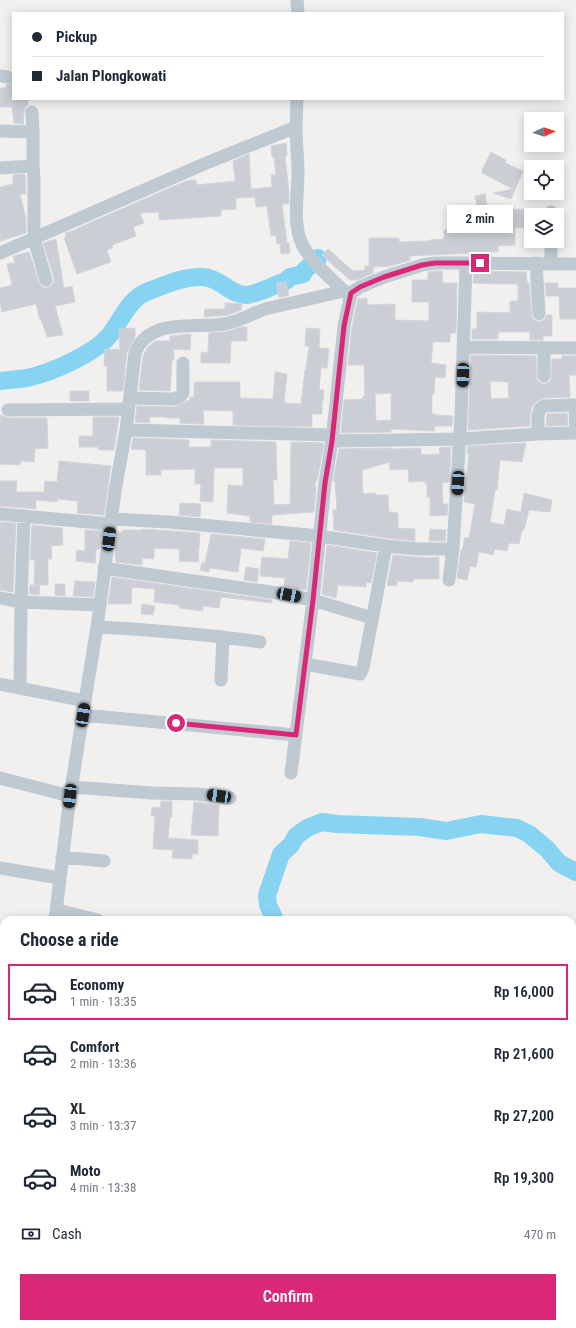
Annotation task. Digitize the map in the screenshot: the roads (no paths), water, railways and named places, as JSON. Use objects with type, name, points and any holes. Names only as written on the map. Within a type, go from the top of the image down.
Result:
[{"type":"street","points":[[297,0],[298,12]]},
{"type":"street","points":[[297,100],[297,211],[299,233],[302,244],[309,255],[348,292]]},
{"type":"street","points":[[32,112],[34,238],[46,280]]},
{"type":"street","points":[[0,252],[204,164],[296,127]]},
{"type":"street","points":[[0,131],[33,132]]},
{"type":"street","points":[[0,168],[33,166]]},
{"type":"street","points":[[551,248],[551,264]]},
{"type":"street","points":[[56,915],[59,878],[71,791],[97,627],[115,491],[126,430],[135,353],[138,346],[149,335],[156,331],[172,327],[217,325],[238,321],[265,309],[348,292],[409,268],[435,263],[576,264]]},
{"type":"street","points":[[449,580],[453,548],[460,439],[466,263]]},
{"type":"street","points":[[536,264],[539,314]]},
{"type":"street","points":[[291,773],[313,600],[348,292]]},
{"type":"street","points":[[464,347],[544,349],[576,348]]},
{"type":"street","points":[[544,349],[544,376]]},
{"type":"street","points":[[8,410],[174,399],[180,396],[183,392],[183,363]]},
{"type":"street","points":[[126,430],[332,438],[460,439],[576,433],[575,405],[544,406],[540,409],[538,416],[538,434]]},
{"type":"street","points":[[0,514],[111,522],[169,522],[320,536],[386,546],[419,549],[453,548]]},
{"type":"street","points":[[20,687],[24,516]]},
{"type":"street","points":[[305,664],[360,674],[363,668],[386,546]]},
{"type":"street","points":[[104,568],[277,593],[313,600],[372,618]]},
{"type":"street","points":[[0,598],[21,602],[99,605]]},
{"type":"street","points":[[97,627],[161,631],[260,642]]},
{"type":"street","points":[[221,680],[223,637]]},
{"type":"street","points":[[0,684],[85,701]]},
{"type":"street","points":[[83,715],[296,735]]},
{"type":"street","points":[[0,778],[71,791],[197,794],[230,798]]},
{"type":"street","points":[[62,857],[104,861]]},
{"type":"street","points":[[0,868],[59,878]]},
{"type":"waterway","points":[[0,381],[36,376],[59,368],[81,357],[101,344],[113,331],[130,305],[142,294],[149,291],[182,279],[202,277],[216,281],[237,293],[250,295],[286,281],[290,277],[303,274],[304,271],[318,258]]},
{"type":"waterway","points":[[273,916],[268,905],[267,895],[281,854],[291,845],[296,836],[307,828],[322,822],[337,824],[420,827],[446,831],[481,824],[517,828],[529,834],[547,849],[559,863],[576,872]]}]
